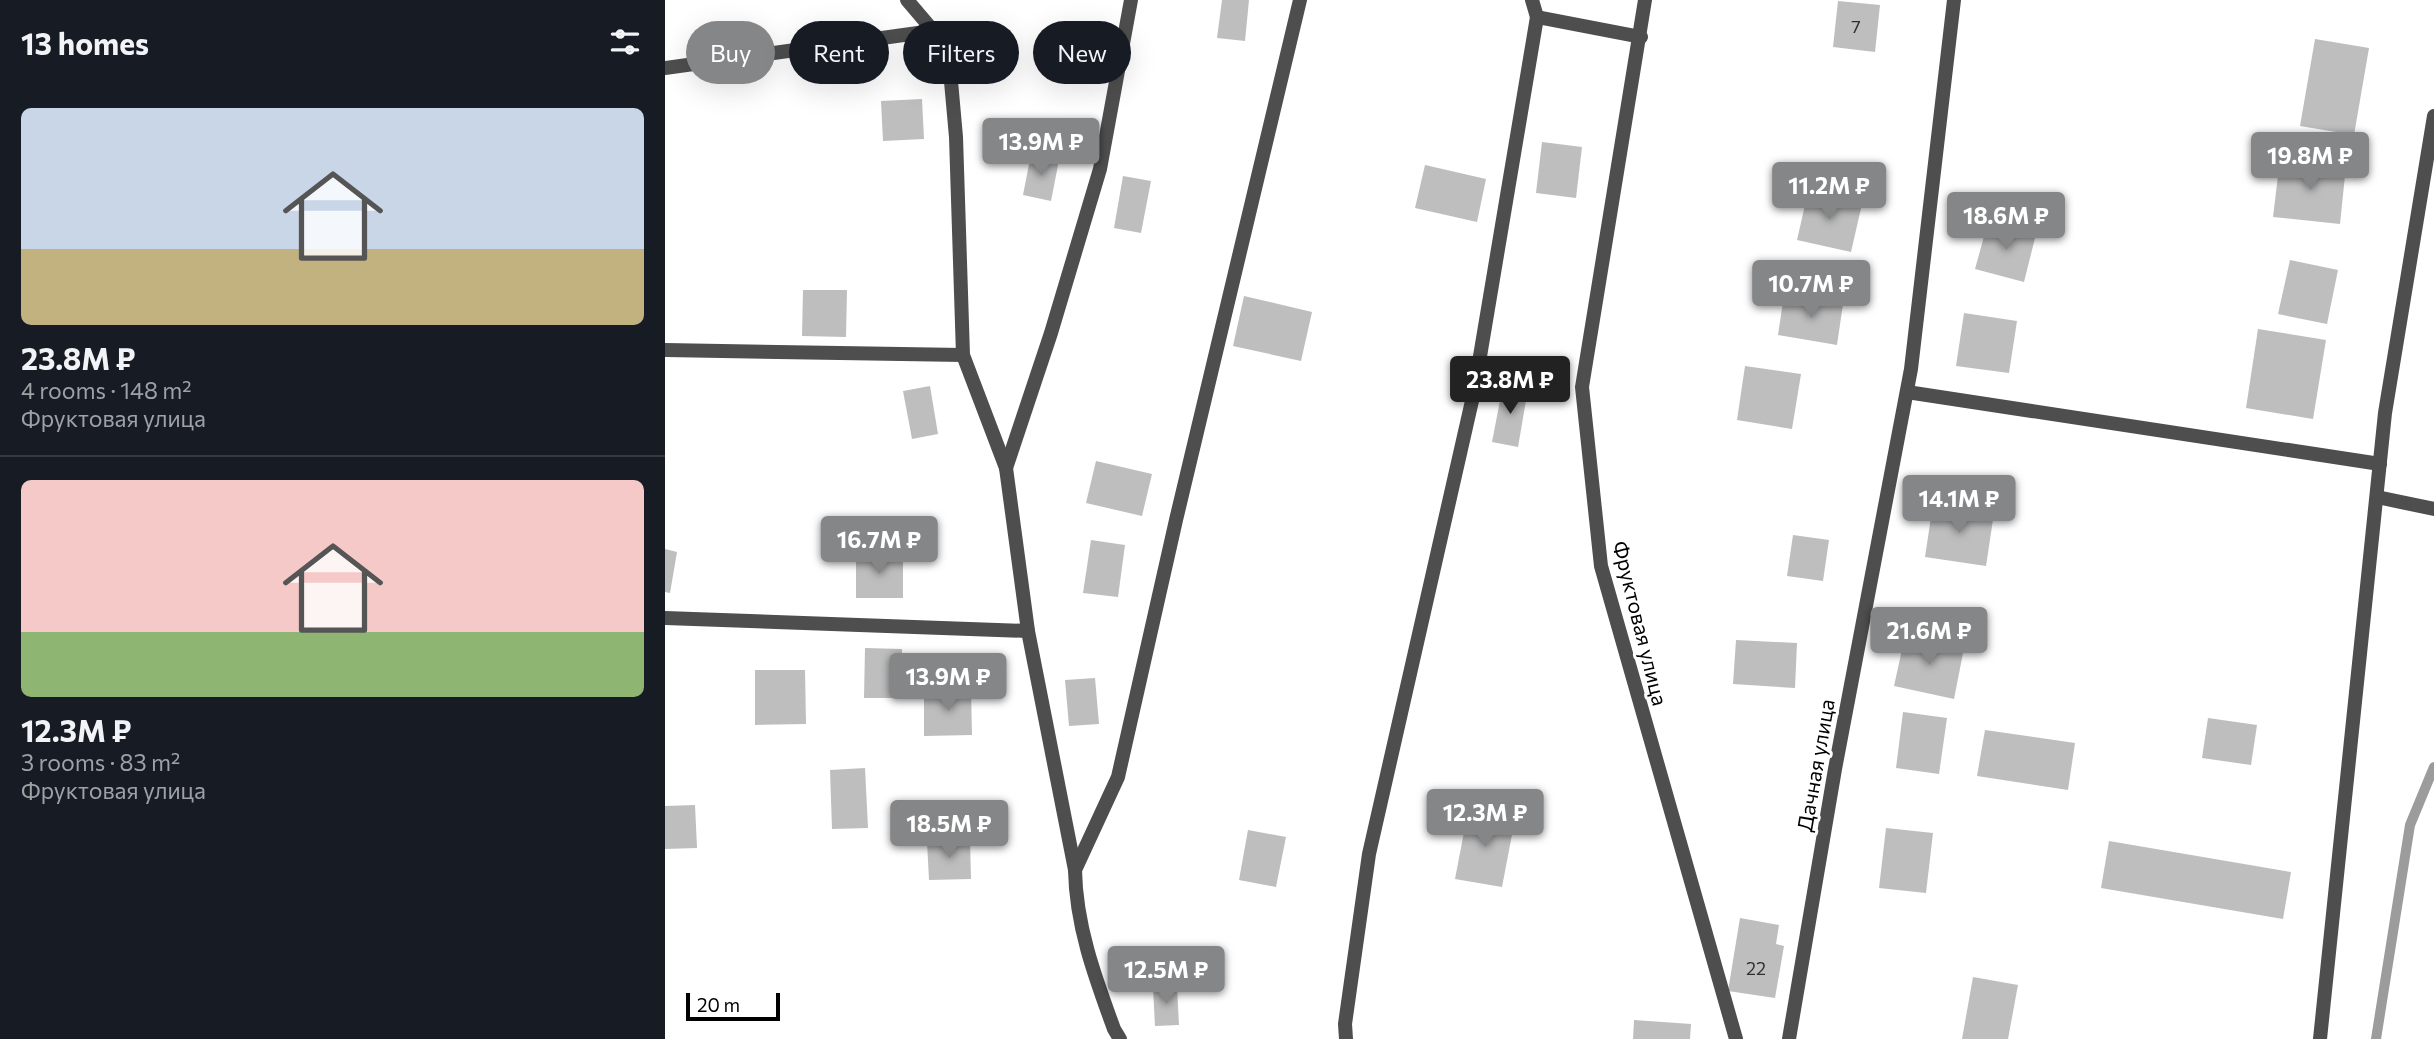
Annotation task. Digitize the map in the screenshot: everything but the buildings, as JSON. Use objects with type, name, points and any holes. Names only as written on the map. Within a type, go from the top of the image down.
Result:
[{"type":"street","points":[[907,0],[925,21]]},
{"type":"street","points":[[1006,468],[1051,333],[1100,169],[1131,0]]},
{"type":"street","points":[[1075,870],[1118,777],[1176,520],[1300,0]]},
{"type":"street","points":[[1346,1039],[1345,1024],[1369,854],[1474,392],[1537,17],[1532,0]]},
{"type":"street","name":"Фруктовая улица","points":[[1646,0],[1581,387],[1601,566],[1735,1039]]},
{"type":"street","name":"Дачная улица","points":[[1789,1039],[1835,769],[1907,392],[1954,0]]},
{"type":"street","points":[[1537,17],[1641,37]]},
{"type":"street","points":[[665,68],[903,35]]},
{"type":"street","points":[[951,84],[956,137],[963,355],[1006,468],[1028,631],[1075,870],[1075,897],[1088,959],[1120,1039]]},
{"type":"street","points":[[2320,1039],[2385,414],[2434,116]]},
{"type":"street","points":[[665,350],[963,355]]},
{"type":"street","points":[[1907,392],[2381,464]]},
{"type":"street","points":[[2377,497],[2434,509]]},
{"type":"street","points":[[665,618],[1028,631]]},
{"type":"waterway","points":[[2376,1039],[2410,825],[2434,767]]}]
